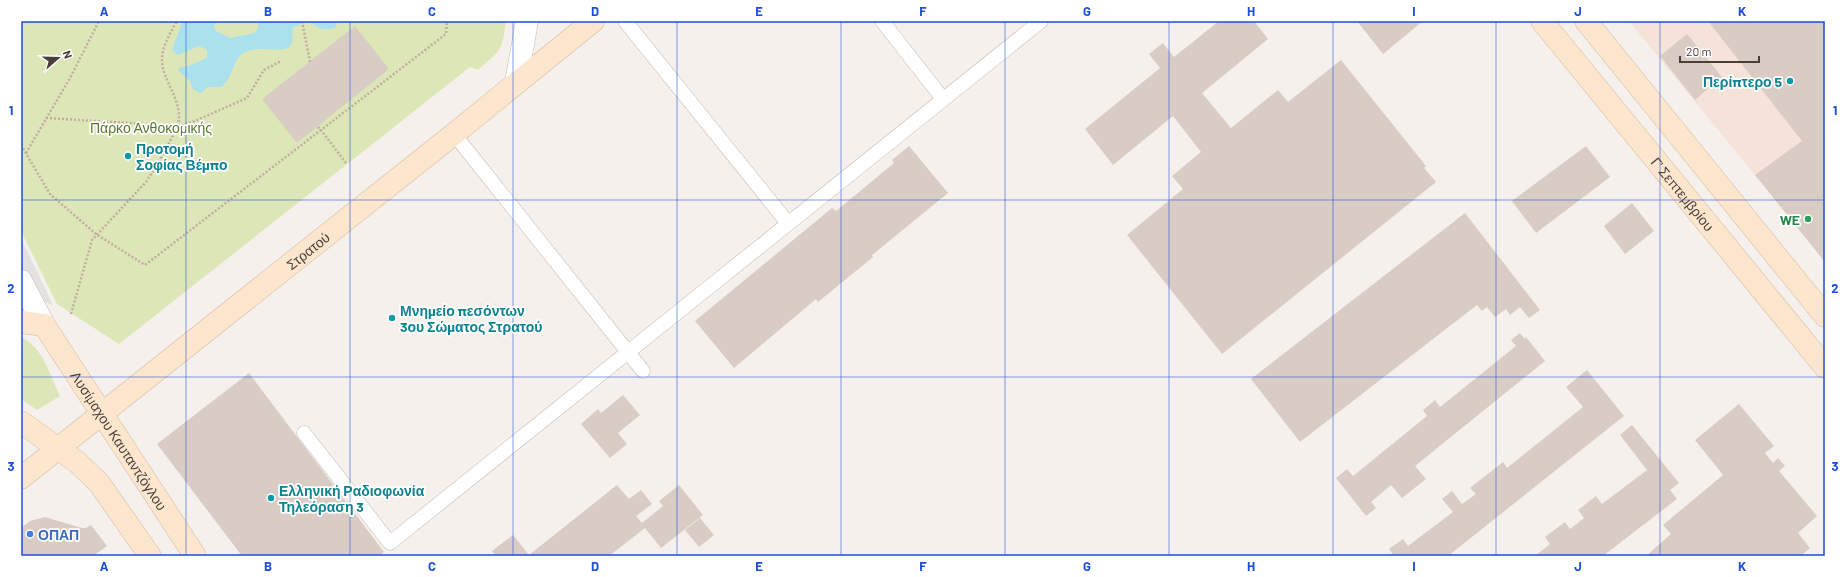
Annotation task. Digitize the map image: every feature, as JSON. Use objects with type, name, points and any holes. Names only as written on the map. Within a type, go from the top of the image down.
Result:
[{"type":"main road","name":"Στρατού","points":[[21,478],[454,134],[593,21]]},
{"type":"main road","name":"Γ' Σεπτεμβρίου","points":[[1542,21],[1825,366]]},
{"type":"main road","points":[[1586,21],[1825,316]]},
{"type":"main road","points":[[21,322],[44,325]]},
{"type":"main road","name":"Λυσίμαχου Καυταντζόγλου","points":[[44,325],[195,556]]},
{"type":"main road","points":[[21,422],[77,462],[99,483],[150,556]]},
{"type":"street","points":[[516,83],[527,21]]},
{"type":"street","name":"Λυσίμαχου Καυταντζόγλου","points":[[21,281],[44,325]]},
{"type":"lane","points":[[625,21],[787,222]]},
{"type":"lane","points":[[882,21],[943,98]]},
{"type":"lane","points":[[304,433],[390,543],[630,352],[787,222],[1042,21]]},
{"type":"lane","points":[[454,134],[630,352],[643,371]]},
{"type":"path","points":[[25,154],[70,78],[100,21]]},
{"type":"path","points":[[70,314],[89,248],[96,234],[146,182],[159,162],[178,126],[180,118],[178,108],[162,59],[166,42],[177,21]]},
{"type":"path","points":[[302,21],[310,62]]},
{"type":"path","points":[[21,145],[50,194],[96,234],[145,265],[446,34],[447,21]]},
{"type":"path","points":[[46,118],[178,126],[195,121],[247,98],[264,70],[281,61]]},
{"type":"path","points":[[317,126],[346,163]]},
{"type":"shaded area","points":[[1629,21],[1825,21],[1825,262],[1755,175]]},
{"type":"shaded area","points":[[21,239],[31,259],[53,305],[21,294]]},
{"type":"green space","name":"Πάρκο Ανθοκομικής","points":[[21,21],[506,21],[503,38],[499,49],[492,58],[478,70],[470,67],[119,344],[57,304],[21,231]]},
{"type":"green space","points":[[21,337],[35,347],[45,363],[60,396],[37,410],[21,399]]},
{"type":"water","points":[[185,21],[216,21],[214,27],[216,31],[231,38],[254,33],[258,28],[258,21],[281,21],[284,24],[288,21],[310,21],[293,27],[292,43],[288,48],[247,51],[237,60],[229,77],[221,87],[207,87],[200,93],[193,89],[190,81],[179,71],[179,68],[207,58],[207,50],[199,46],[178,55],[172,50],[182,23]]},
{"type":"water","points":[[310,21],[338,21],[335,28],[324,29],[319,28]]},
{"type":"building","points":[[1219,21],[1254,21],[1268,39],[1202,93],[1231,128],[1278,90],[1288,102],[1341,60],[1426,166],[1424,168],[1436,182],[1222,354],[1127,235],[1183,189],[1172,176],[1201,152],[1173,116],[1113,165],[1085,129],[1160,68],[1149,54],[1163,43],[1174,57]]},
{"type":"building","points":[[1357,21],[1423,21],[1383,54]]},
{"type":"building","name":"Περίπτερο 5","points":[[1708,21],[1825,21],[1825,262],[1755,175],[1802,141]]},
{"type":"building","points":[[355,26],[389,69],[297,143],[262,99]]},
{"type":"building","points":[[1687,34],[1722,77],[1695,100],[1660,56]]},
{"type":"building","points":[[909,146],[948,193],[872,255],[873,257],[818,302],[816,299],[734,368],[695,321],[832,208],[836,211],[894,163],[892,160]]},
{"type":"building","points":[[1586,146],[1610,177],[1536,233],[1512,201]]},
{"type":"building","points":[[1632,203],[1654,231],[1625,254],[1604,226]]},
{"type":"building","points":[[1465,213],[1540,310],[1529,318],[1520,307],[1510,315],[1506,309],[1495,317],[1487,307],[1482,311],[1477,305],[1300,442],[1251,379]]},
{"type":"building","points":[[1520,333],[1525,339],[1526,337],[1545,361],[1415,466],[1426,479],[1402,498],[1391,485],[1371,502],[1376,508],[1366,516],[1336,478],[1347,469],[1353,476],[1427,416],[1423,410],[1435,400],[1440,407],[1516,346],[1511,340]]},
{"type":"building","points":[[1587,370],[1624,416],[1448,556],[1394,556],[1389,549],[1403,539],[1408,546],[1453,512],[1442,499],[1452,491],[1462,504],[1476,494],[1470,488],[1503,462],[1507,468],[1583,407],[1566,387]]},
{"type":"building","name":"Ελληνική Ραδιοφωνία Τηλεόραση 3","points":[[249,373],[384,552],[379,556],[242,556],[157,444]]},
{"type":"building","points":[[623,395],[640,415],[618,433],[627,444],[610,458],[581,424],[598,409],[601,413]]},
{"type":"building","points":[[1739,404],[1774,446],[1765,453],[1773,463],[1778,458],[1785,466],[1779,471],[1817,516],[1798,533],[1810,548],[1801,556],[1646,556],[1671,534],[1663,525],[1723,475],[1695,440]]},
{"type":"building","points":[[1632,425],[1679,483],[1670,490],[1677,499],[1603,556],[1535,556],[1550,544],[1545,537],[1565,522],[1570,529],[1584,518],[1578,510],[1596,496],[1602,504],[1647,470],[1620,435]]},
{"type":"building","points":[[617,485],[629,499],[641,490],[652,504],[636,516],[642,523],[663,506],[659,501],[679,485],[703,515],[661,548],[645,528],[609,556],[496,556],[492,551],[513,535],[529,555]]},
{"type":"building","points":[[45,517],[82,528],[86,528],[91,525],[107,546],[93,556],[21,556],[21,528],[30,521]]},
{"type":"building","points":[[700,518],[714,535],[699,547],[685,530]]},
{"type":"place","name":"Περίπτερο 5","points":[[1790,81]]},
{"type":"place","name":"Προτομή Σοφίας Βέμπο","points":[[128,156]]},
{"type":"place","name":"WE","points":[[1808,219]]},
{"type":"place","name":"Μνημείο πεσόντων 3ου Σώματος Στρατού","points":[[392,318]]},
{"type":"place","name":"Ελληνική Ραδιοφωνία Τηλεόραση 3","points":[[271,498]]},
{"type":"place","name":"ΟΠΑΠ","points":[[30,534]]}]
